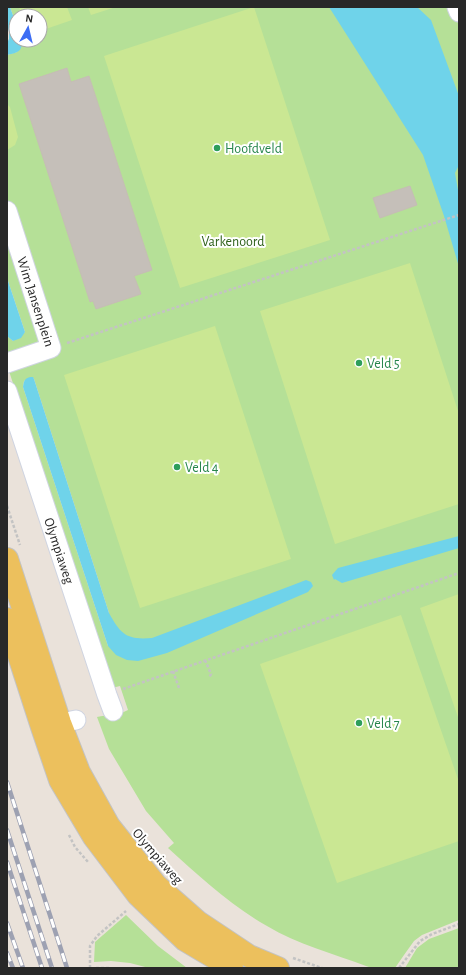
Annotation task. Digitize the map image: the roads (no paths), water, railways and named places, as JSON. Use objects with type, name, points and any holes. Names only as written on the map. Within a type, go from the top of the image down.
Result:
[{"type":"main road","name":"Olympiaweg","points":[[7,559],[59,723],[60,780],[94,838],[138,895],[185,940],[232,968]]},
{"type":"main road","name":"Olympiaweg","points":[[7,619],[59,723],[79,772],[109,826],[156,886],[198,922],[249,956],[285,963]]},
{"type":"street","points":[[457,7],[459,12]]},
{"type":"street","name":"Wim Jansenplein","points":[[7,211],[51,348],[7,363]]},
{"type":"street","name":"Olympiaweg","points":[[7,391],[110,703]]},
{"type":"water","points":[[7,7],[10,7],[8,8],[8,28]]},
{"type":"water","points":[[329,7],[417,7],[431,20],[459,96],[459,165],[455,173],[459,196],[459,267],[444,216],[423,155]]},
{"type":"water","points":[[8,41],[8,48],[20,48],[13,54],[7,55]]},
{"type":"water","points":[[7,278],[25,332],[21,338],[13,341],[7,336]]},
{"type":"water","points":[[33,377],[34,379],[109,613],[121,631],[131,637],[152,638],[306,580],[311,582],[313,586],[308,592],[167,653],[138,661],[127,660],[116,655],[108,646],[23,387],[25,380]]},
{"type":"water","points":[[459,536],[459,548],[342,583],[335,579],[334,580],[332,575],[338,568]]},
{"type":"railway","points":[[7,782],[67,968]]},
{"type":"railway","points":[[7,830],[52,968]]},
{"type":"railway","points":[[7,862],[42,968]]},
{"type":"railway","points":[[7,923],[23,968]]},
{"type":"railway","points":[[7,953],[13,968]]},
{"type":"place","name":"Hoofdveld","points":[[217,148]]},
{"type":"place","name":"Veld 5","points":[[359,363]]},
{"type":"place","name":"Veld 4","points":[[177,467]]},
{"type":"place","name":"Veld 7","points":[[359,723]]},
{"type":"park label","name":"Varkenoord","points":[[233,241]]}]
